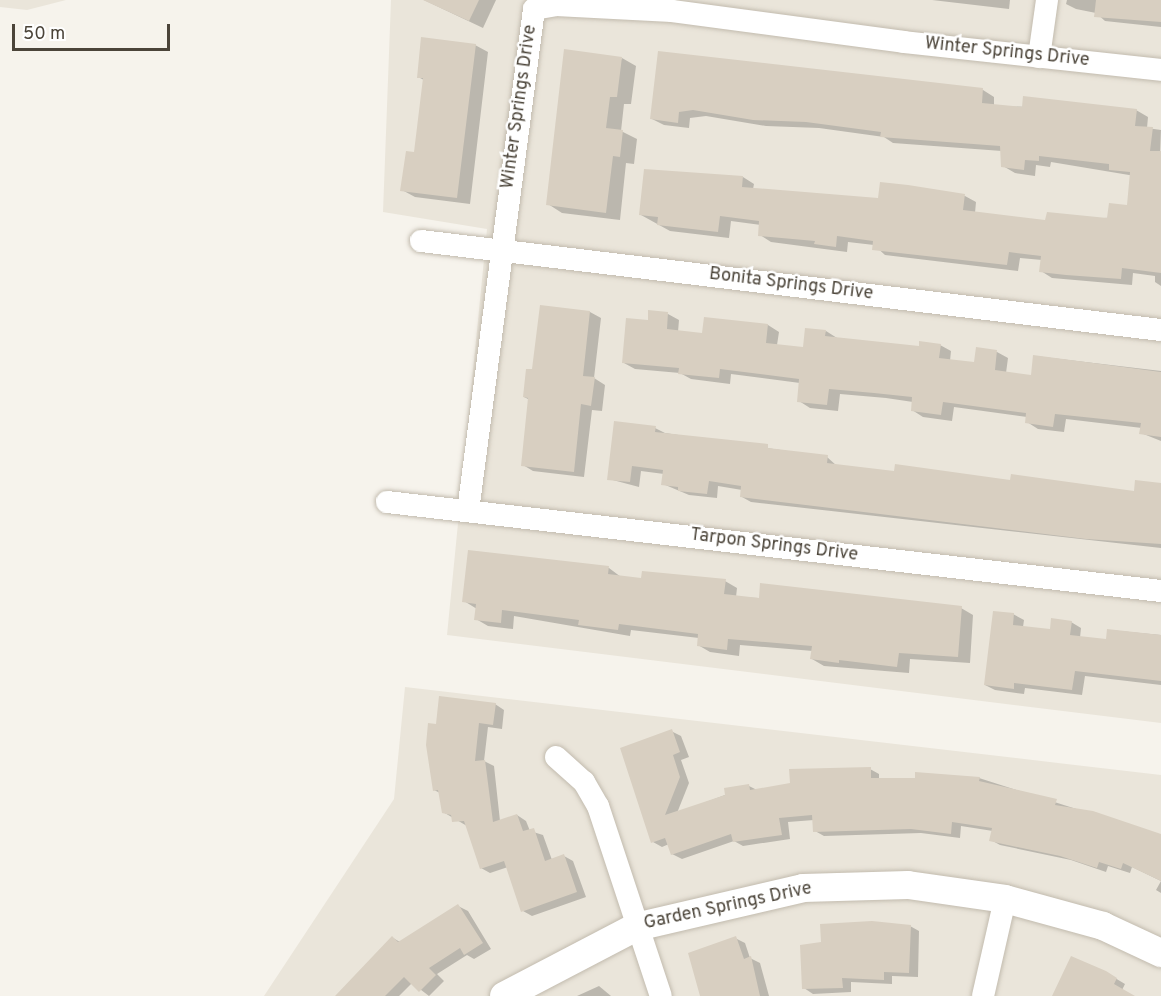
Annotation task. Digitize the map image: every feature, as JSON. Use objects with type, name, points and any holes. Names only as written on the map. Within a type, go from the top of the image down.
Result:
[{"type":"street","points":[[1039,57],[1047,0]]},
{"type":"street","name":"Winter Springs Drive","points":[[468,511],[534,9],[556,5],[672,11],[1161,70]]},
{"type":"street","name":"Bonita Springs Drive","points":[[421,241],[1161,330]]},
{"type":"street","name":"Tarpon Springs Drive","points":[[387,502],[1161,591]]},
{"type":"street","points":[[556,757],[584,782],[598,806],[636,927],[661,996]]},
{"type":"street","name":"Garden Springs Drive","points":[[504,996],[636,927],[803,888],[908,885],[1005,899],[1103,926],[1161,952]]},
{"type":"street","points":[[983,996],[1005,899]]},
{"type":"shaded area","points":[[0,0],[66,0],[27,10],[0,7]]},
{"type":"shaded area","points":[[391,0],[1161,0],[1161,723],[447,635],[487,229],[383,212]]},
{"type":"shaded area","points":[[405,687],[1161,775],[1161,996],[264,996],[394,799]]},
{"type":"building","points":[[423,0],[479,0],[469,21]]},
{"type":"building","points":[[1096,0],[1161,0],[1161,22],[1094,17]]},
{"type":"building","points":[[421,37],[476,44],[457,198],[400,191],[406,151],[414,152],[423,78],[417,78]]},
{"type":"building","points":[[564,49],[622,57],[617,97],[610,97],[606,128],[623,130],[620,157],[613,156],[606,213],[546,205]]},
{"type":"building","points":[[658,51],[983,88],[982,103],[1022,107],[1023,96],[1137,109],[1135,126],[1153,127],[1150,151],[1161,151],[1161,273],[1122,268],[1121,279],[1039,272],[1041,256],[1009,252],[1007,265],[872,250],[873,241],[837,236],[836,247],[814,244],[815,241],[758,236],[759,221],[720,216],[718,232],[657,225],[658,217],[639,215],[644,169],[743,176],[742,187],[878,198],[880,182],[908,185],[965,194],[963,210],[1045,220],[1047,212],[1107,218],[1109,203],[1127,205],[1130,172],[1109,170],[1109,164],[1039,156],[1039,161],[1025,160],[1024,170],[1001,167],[1000,146],[880,137],[881,132],[806,122],[753,120],[693,110],[679,112],[678,123],[650,119]]},
{"type":"building","points":[[540,305],[590,311],[583,376],[595,377],[591,406],[581,404],[574,472],[521,466],[528,398],[523,397],[526,369],[532,369]]},
{"type":"building","points":[[648,310],[668,312],[667,329],[702,333],[704,317],[768,324],[766,343],[803,347],[805,328],[826,330],[825,336],[919,346],[919,341],[941,344],[939,358],[974,362],[976,347],[997,350],[995,370],[1031,375],[1033,355],[1161,372],[1161,437],[1139,434],[1141,423],[1055,414],[1053,427],[1025,423],[1026,413],[943,402],[941,415],[911,411],[912,397],[874,393],[829,389],[827,405],[797,402],[799,379],[720,369],[719,378],[678,374],[679,368],[622,363],[626,318],[648,320]]},
{"type":"building","points":[[614,421],[656,426],[655,432],[768,444],[768,448],[828,455],[827,463],[894,471],[895,464],[1010,480],[1011,474],[1134,491],[1135,480],[1161,483],[1161,544],[1086,539],[740,497],[741,486],[709,481],[707,494],[678,491],[678,487],[661,485],[663,470],[632,466],[630,482],[607,480]]},
{"type":"building","points":[[468,550],[609,566],[608,574],[641,578],[642,571],[726,579],[724,594],[759,598],[760,583],[962,606],[958,657],[899,653],[897,667],[839,660],[839,663],[810,659],[812,646],[728,639],[727,650],[697,646],[698,634],[619,624],[618,630],[578,625],[579,620],[502,610],[501,623],[474,620],[476,604],[462,602]]},
{"type":"building","points":[[993,611],[1014,613],[1013,625],[1050,629],[1051,618],[1072,621],[1070,635],[1106,639],[1107,629],[1161,635],[1161,681],[1075,671],[1072,690],[1014,683],[1014,689],[984,685]]},
{"type":"building","points":[[439,696],[496,703],[493,725],[479,723],[475,761],[485,760],[493,822],[517,814],[523,831],[534,828],[545,861],[564,854],[577,892],[521,912],[504,861],[480,869],[464,821],[452,822],[451,815],[442,813],[438,790],[433,791],[426,745],[428,723],[436,724]]},
{"type":"building","points":[[672,729],[680,752],[673,755],[680,777],[665,815],[725,795],[724,788],[749,784],[750,790],[790,783],[789,769],[871,767],[871,778],[915,778],[915,772],[980,777],[979,781],[1057,799],[1055,805],[1093,811],[1161,834],[1161,881],[1123,863],[1121,869],[1099,862],[1097,868],[1060,856],[989,841],[992,828],[952,822],[951,834],[911,829],[813,832],[812,815],[779,818],[782,835],[733,842],[731,834],[671,855],[665,838],[651,843],[620,748]]},
{"type":"building","points":[[458,904],[483,943],[464,955],[460,948],[429,968],[436,975],[419,992],[404,977],[385,996],[335,996],[392,936],[398,942]]},
{"type":"building","points":[[872,921],[911,925],[909,973],[884,972],[884,980],[842,978],[843,988],[802,989],[800,945],[821,942],[820,924]]},
{"type":"building","points":[[736,936],[744,959],[751,956],[760,996],[700,996],[688,953]]},
{"type":"building","points":[[1071,956],[1106,971],[1117,978],[1114,984],[1135,996],[1052,996]]}]
